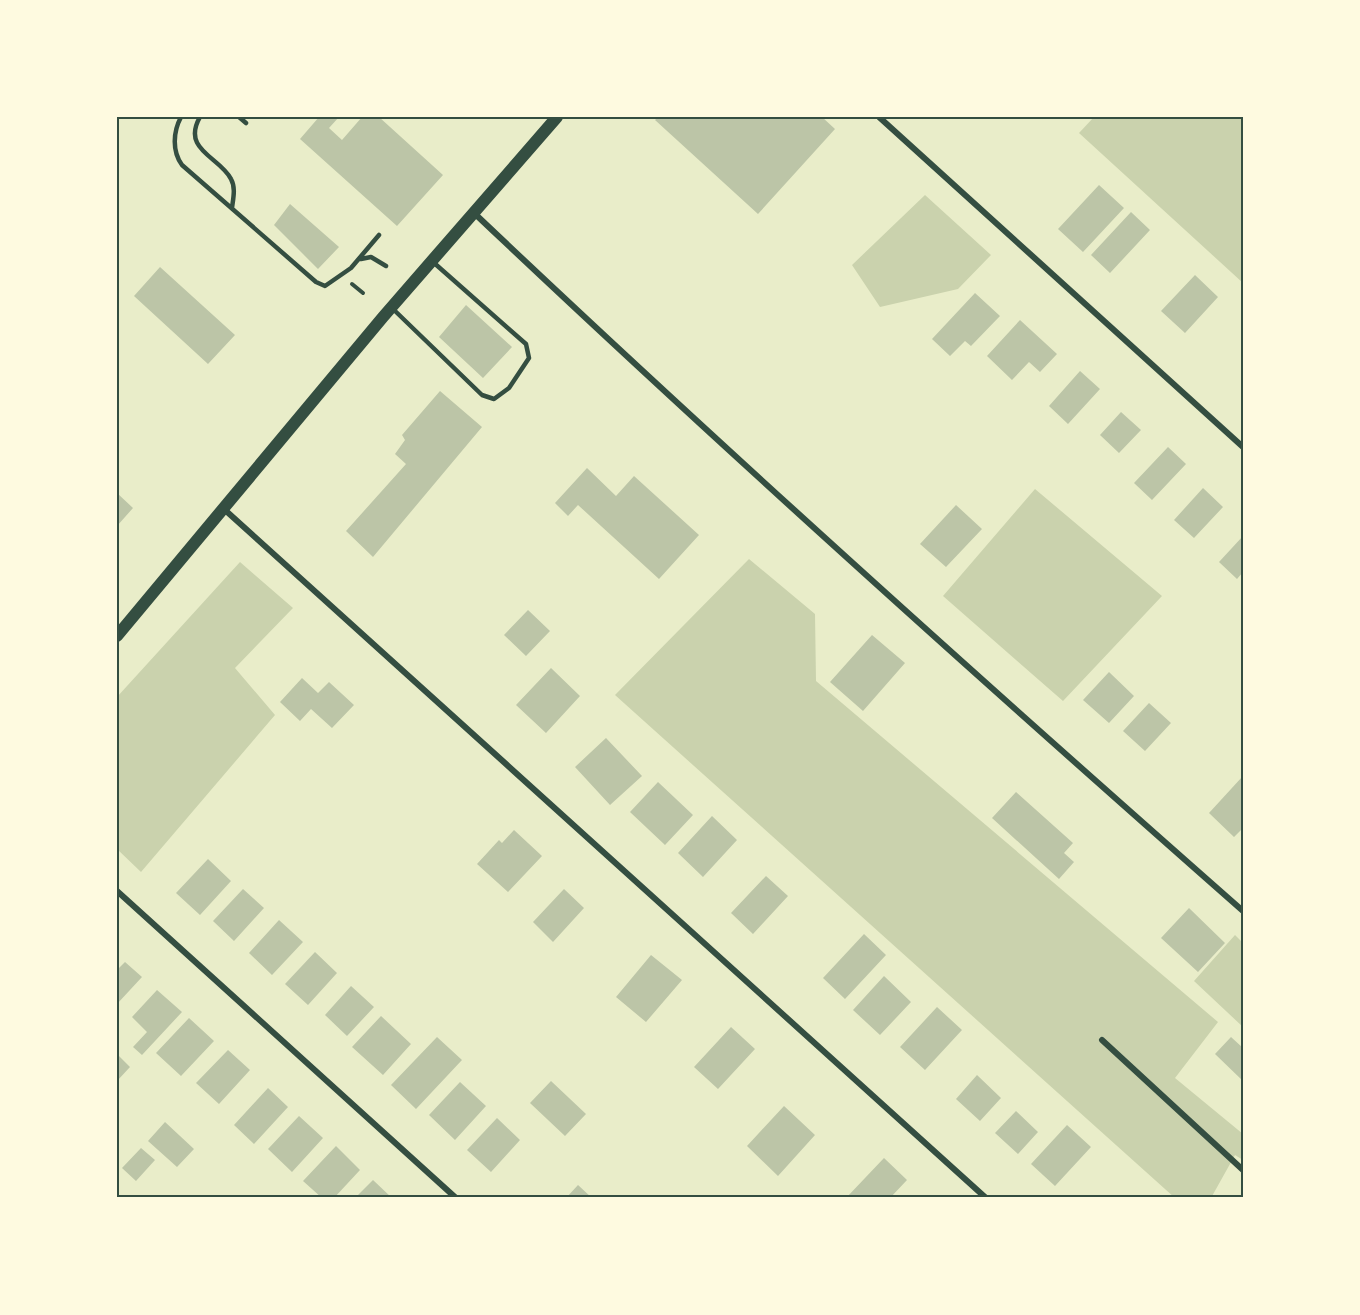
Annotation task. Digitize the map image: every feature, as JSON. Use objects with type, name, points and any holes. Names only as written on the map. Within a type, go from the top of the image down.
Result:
[{"type":"main road","points":[[117,636],[225,510],[431,260],[557,117]]},
{"type":"street","points":[[879,117],[1243,447]]},
{"type":"street","points":[[473,212],[671,400],[900,608],[1243,911]]},
{"type":"street","points":[[225,510],[986,1198]]},
{"type":"street","points":[[117,891],[456,1198]]},
{"type":"street","points":[[1102,1040],[1243,1170]]},
{"type":"lane","points":[[181,117],[175,140],[177,158],[321,285],[333,282],[358,260],[379,235]]},
{"type":"lane","points":[[200,117],[196,124],[198,144],[230,177],[234,191],[232,208]]},
{"type":"lane","points":[[239,117],[246,123]]},
{"type":"lane","points":[[358,260],[371,256],[386,266]]},
{"type":"lane","points":[[392,307],[482,395],[494,399],[509,388],[529,358],[526,344],[431,260]]},
{"type":"green space","points":[[1094,117],[1243,117],[1243,283],[1079,133]]},
{"type":"green space","points":[[925,195],[991,255],[958,289],[880,307],[852,265]]},
{"type":"green space","points":[[1035,489],[1162,596],[1063,701],[943,596]]},
{"type":"green space","points":[[749,559],[815,614],[816,681],[1218,1022],[1175,1078],[1243,1134],[1243,1160],[1235,1155],[1211,1198],[1175,1198],[615,695]]},
{"type":"green space","points":[[240,562],[293,608],[235,668],[275,715],[141,872],[117,849],[117,697]]},
{"type":"green space","points":[[1235,935],[1243,943],[1243,1027],[1194,981]]},
{"type":"building","points":[[319,117],[339,117],[329,128],[342,140],[362,117],[379,117],[443,175],[397,226],[300,139]]},
{"type":"building","points":[[658,117],[822,117],[835,129],[758,214],[655,120]]},
{"type":"building","points":[[1099,185],[1124,208],[1083,252],[1058,229]]},
{"type":"building","points":[[290,204],[339,247],[318,269],[274,225]]},
{"type":"building","points":[[1131,212],[1150,230],[1110,273],[1091,255]]},
{"type":"building","points":[[160,267],[235,335],[208,364],[134,296]]},
{"type":"building","points":[[1195,275],[1218,297],[1185,333],[1161,311]]},
{"type":"building","points":[[975,293],[1000,316],[971,346],[965,341],[950,356],[932,339]]},
{"type":"building","points":[[466,305],[512,347],[483,378],[439,337]]},
{"type":"building","points":[[1020,320],[1057,354],[1040,372],[1029,362],[1012,380],[987,356]]},
{"type":"building","points":[[1080,371],[1100,389],[1068,424],[1049,406]]},
{"type":"building","points":[[440,391],[482,427],[373,557],[346,531],[406,464],[395,454],[405,440],[402,435]]},
{"type":"building","points":[[1121,412],[1141,430],[1119,453],[1100,435]]},
{"type":"building","points":[[1168,447],[1186,464],[1152,500],[1134,483]]},
{"type":"building","points":[[587,468],[616,496],[634,476],[699,535],[659,579],[578,505],[568,516],[555,503]]},
{"type":"building","points":[[1203,488],[1223,507],[1194,538],[1174,520]]},
{"type":"building","points":[[117,493],[133,508],[117,526]]},
{"type":"building","points":[[956,505],[982,529],[946,567],[920,544]]},
{"type":"building","points":[[1243,536],[1243,572],[1237,579],[1219,562]]},
{"type":"building","points":[[528,610],[550,631],[526,656],[504,635]]},
{"type":"building","points":[[872,635],[905,663],[863,711],[830,682]]},
{"type":"building","points":[[551,668],[580,696],[546,733],[516,705]]},
{"type":"building","points":[[1109,672],[1134,696],[1109,723],[1083,700]]},
{"type":"building","points":[[302,678],[318,693],[329,682],[354,705],[332,728],[311,709],[300,721],[280,702]]},
{"type":"building","points":[[1149,703],[1171,723],[1145,751],[1123,731]]},
{"type":"building","points":[[606,738],[642,776],[610,805],[575,767]]},
{"type":"building","points":[[1242,777],[1243,828],[1234,837],[1209,813]]},
{"type":"building","points":[[658,782],[693,815],[665,845],[630,812]]},
{"type":"building","points":[[1016,792],[1073,843],[1064,853],[1074,862],[1059,879],[992,818]]},
{"type":"building","points":[[712,816],[737,840],[703,877],[678,853]]},
{"type":"building","points":[[514,830],[542,856],[508,892],[477,864],[499,840],[502,843]]},
{"type":"building","points":[[208,859],[231,881],[200,915],[176,893]]},
{"type":"building","points":[[766,876],[788,896],[753,934],[731,913]]},
{"type":"building","points":[[243,889],[264,908],[234,941],[213,921]]},
{"type":"building","points":[[564,889],[584,908],[553,942],[533,922]]},
{"type":"building","points":[[1189,908],[1225,943],[1198,972],[1161,938]]},
{"type":"building","points":[[279,920],[303,942],[272,975],[249,953]]},
{"type":"building","points":[[864,934],[886,955],[845,999],[823,978]]},
{"type":"building","points":[[315,952],[337,973],[308,1005],[285,984]]},
{"type":"building","points":[[651,955],[682,980],[646,1022],[616,997]]},
{"type":"building","points":[[125,962],[142,977],[117,1004],[117,970]]},
{"type":"building","points":[[884,976],[911,1002],[880,1035],[853,1010]]},
{"type":"building","points":[[351,986],[374,1007],[347,1036],[325,1015]]},
{"type":"building","points":[[157,990],[182,1012],[142,1055],[133,1047],[147,1032],[132,1017]]},
{"type":"building","points":[[937,1007],[962,1030],[925,1070],[900,1047]]},
{"type":"building","points":[[381,1016],[411,1044],[383,1075],[352,1047]]},
{"type":"building","points":[[189,1018],[214,1041],[181,1076],[156,1053]]},
{"type":"building","points":[[731,1027],[755,1049],[718,1089],[694,1067]]},
{"type":"building","points":[[437,1037],[462,1060],[416,1109],[391,1085]]},
{"type":"building","points":[[1231,1037],[1243,1048],[1243,1081],[1215,1054]]},
{"type":"building","points":[[228,1050],[250,1070],[219,1104],[196,1083]]},
{"type":"building","points":[[117,1054],[130,1067],[117,1081]]},
{"type":"building","points":[[977,1075],[1001,1098],[980,1121],[956,1099]]},
{"type":"building","points":[[551,1081],[586,1114],[565,1136],[530,1103]]},
{"type":"building","points":[[460,1082],[486,1106],[455,1140],[429,1115]]},
{"type":"building","points":[[268,1088],[288,1107],[254,1144],[234,1125]]},
{"type":"building","points":[[784,1106],[815,1135],[778,1176],[747,1146]]},
{"type":"building","points":[[1016,1111],[1038,1132],[1018,1154],[995,1133]]},
{"type":"building","points":[[299,1116],[323,1138],[292,1172],[268,1149]]},
{"type":"building","points":[[497,1118],[520,1140],[491,1172],[467,1150]]},
{"type":"building","points":[[165,1122],[194,1149],[177,1167],[148,1141]]},
{"type":"building","points":[[1067,1125],[1091,1147],[1055,1186],[1031,1164]]},
{"type":"building","points":[[336,1146],[360,1170],[334,1198],[322,1198],[303,1181]]},
{"type":"building","points":[[141,1148],[155,1160],[136,1181],[122,1168]]},
{"type":"building","points":[[884,1158],[907,1180],[890,1198],[846,1198]]},
{"type":"building","points":[[373,1180],[392,1198],[355,1198]]},
{"type":"building","points":[[578,1185],[592,1198],[566,1198]]}]
